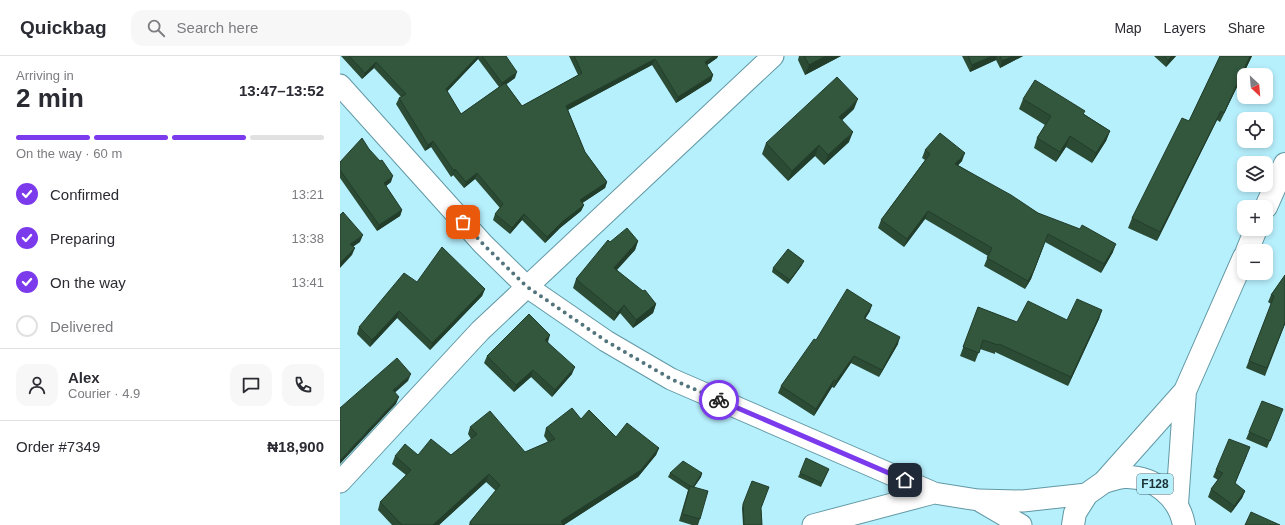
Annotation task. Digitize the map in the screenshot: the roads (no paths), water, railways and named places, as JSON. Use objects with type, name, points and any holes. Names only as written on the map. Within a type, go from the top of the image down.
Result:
[{"type":"main road","points":[[1269,200],[1285,164]]},
{"type":"main road","points":[[1073,525],[1075,513],[1185,391],[1237,273]]},
{"type":"main road","points":[[1183,519],[1185,391]]},
{"type":"main road","name":"F128","points":[[1096,488],[1124,477],[1145,479],[1163,489],[1183,519]]},
{"type":"street","points":[[340,482],[480,331],[526,286],[773,56]]},
{"type":"street","points":[[340,85],[483,244],[526,286],[606,341],[671,379],[934,493],[978,500],[1023,501],[1096,488]]},
{"type":"street","points":[[813,525],[934,493]]},
{"type":"street","points":[[978,500],[1021,525]]}]
